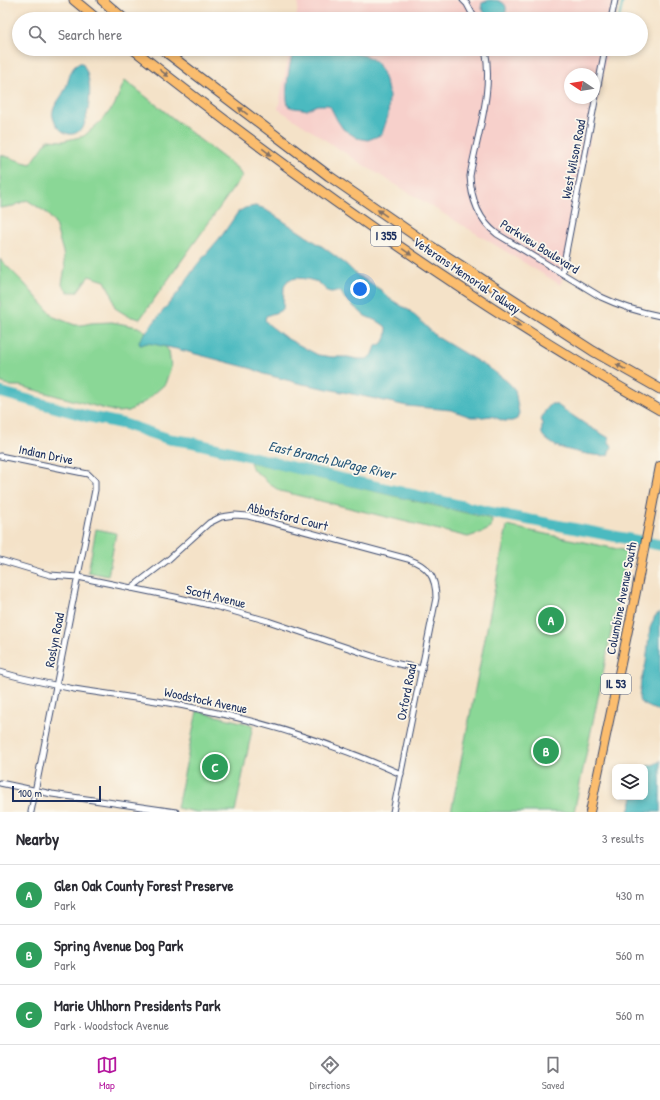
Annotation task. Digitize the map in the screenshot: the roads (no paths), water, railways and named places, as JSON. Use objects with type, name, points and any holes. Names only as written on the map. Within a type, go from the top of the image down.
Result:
[{"type":"highway","points":[[74,0],[89,12]]},
{"type":"highway","points":[[102,0],[116,12]]},
{"type":"highway","name":"Veterans Memorial Tollway","points":[[142,56],[271,156],[414,256],[544,342],[660,410]]},
{"type":"highway","name":"Veterans Memorial Tollway","points":[[171,56],[329,176],[423,241],[586,347],[657,388]]},
{"type":"main road","name":"Columbine Avenue South","points":[[590,812],[660,466]]},
{"type":"street","points":[[464,0],[471,12]]},
{"type":"street","points":[[612,12],[615,0]]},
{"type":"street","name":"Parkview Boulevard","points":[[486,56],[488,71],[487,88],[470,176],[470,185],[474,201],[481,216],[491,229],[601,297],[618,305],[660,316]]},
{"type":"street","name":"West Wilson Road","points":[[562,273],[604,56]]},
{"type":"street","name":"Indian Drive","points":[[0,456],[88,474]]},
{"type":"street","name":"Roslyn Road","points":[[31,812],[95,490],[95,481],[88,474]]},
{"type":"street","name":"Abbotsford Court","points":[[131,588],[169,559],[209,523],[221,517],[235,515],[248,516],[418,562],[424,566],[432,576]]},
{"type":"street","name":"Scott Avenue","points":[[0,560],[50,575],[78,577],[218,607],[283,626],[388,661],[422,669]]},
{"type":"street","name":"Oxford Road","points":[[393,812],[436,598],[436,591],[432,576]]},
{"type":"street","name":"Woodstock Avenue","points":[[0,672],[74,689],[178,705],[256,722],[330,745],[370,760],[401,774]]},
{"type":"street","points":[[0,783],[79,798],[176,812]]},
{"type":"water","points":[[489,0],[502,2],[506,6],[506,12],[485,12],[482,3]]},
{"type":"water","points":[[292,56],[366,56],[372,59],[376,62],[382,72],[389,96],[388,116],[382,134],[368,140],[357,138],[343,129],[328,105],[317,105],[307,110],[288,106],[287,85]]},
{"type":"water","points":[[82,63],[86,70],[88,78],[90,95],[89,104],[83,128],[75,133],[68,134],[61,130],[55,123],[53,111],[62,95],[71,71]]},
{"type":"water","points":[[255,206],[263,208],[323,247],[347,265],[357,275],[381,290],[390,299],[410,311],[437,337],[492,370],[508,382],[515,390],[519,413],[517,419],[512,421],[504,421],[491,416],[471,417],[451,410],[407,406],[298,383],[264,374],[253,369],[177,349],[147,343],[140,345],[139,342],[141,338],[180,290],[196,266],[223,234],[238,212],[245,208]],"holes":[[[297,278],[318,282],[327,291],[341,292],[345,299],[365,316],[385,326],[387,330],[386,338],[381,344],[376,346],[373,354],[367,359],[318,355],[286,338],[268,324],[265,320],[266,316],[283,309],[284,287],[288,280]]]},
{"type":"water","points":[[551,404],[557,405],[609,438],[609,443],[612,447],[609,451],[609,455],[590,455],[556,446],[546,439],[542,433],[541,420],[545,411]]},
{"type":"water","points":[[660,612],[660,712],[640,702],[639,698],[641,681],[646,663],[650,628],[655,616]]},
{"type":"water","points":[[660,761],[660,812],[629,812],[632,800],[648,800],[648,766]]},
{"type":"waterway","points":[[620,12],[623,0]]},
{"type":"waterway","name":"East Branch DuPage River","points":[[0,392],[86,416],[124,424],[169,439],[190,442],[296,468],[494,513],[660,545]]},
{"type":"place","name":"Glen Oak County Forest Preserve","points":[[551,620]]},
{"type":"place","name":"Spring Avenue Dog Park","points":[[546,751]]},
{"type":"place","name":"Marie Uhlhorn Presidents Park","points":[[215,767]]}]
